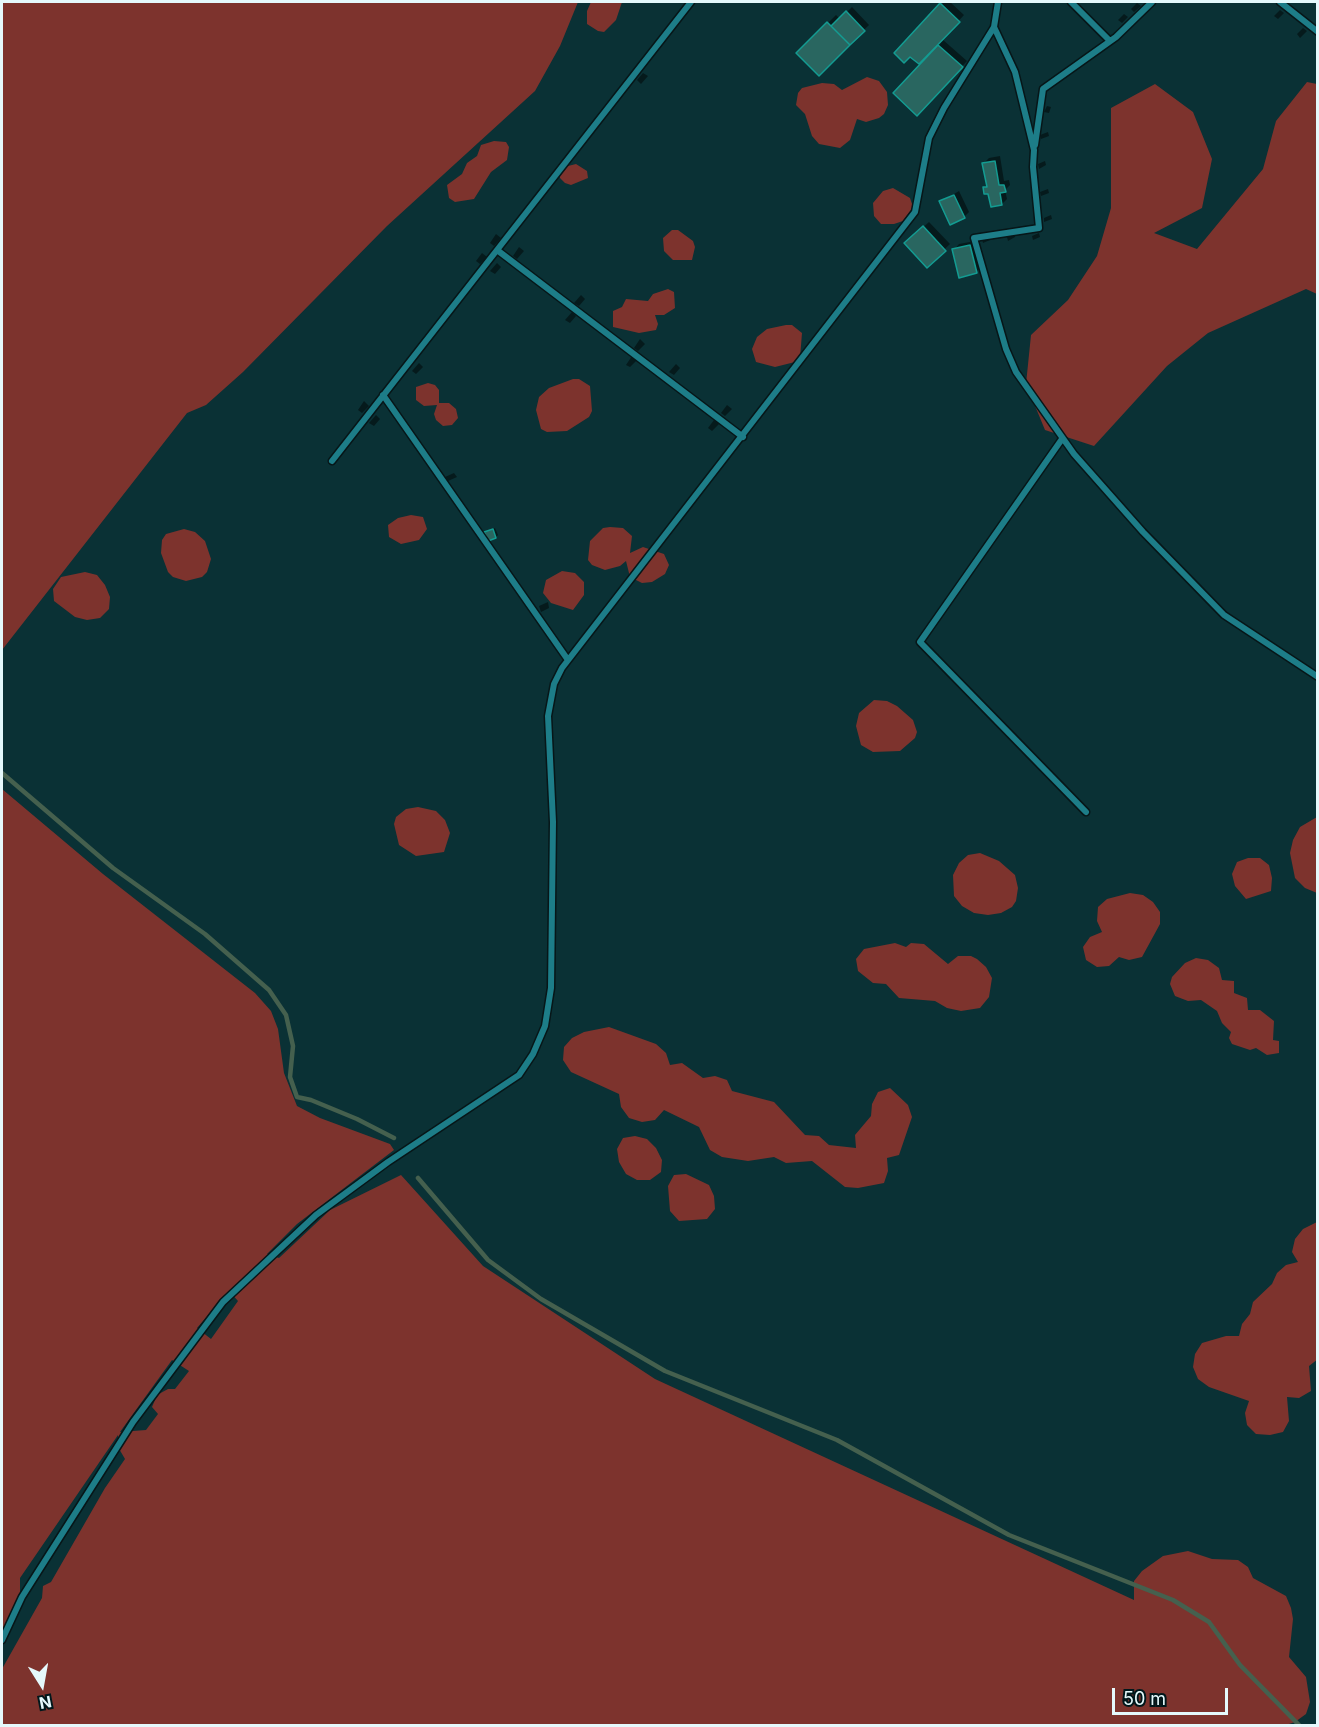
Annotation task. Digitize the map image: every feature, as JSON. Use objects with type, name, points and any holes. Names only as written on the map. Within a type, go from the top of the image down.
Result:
[{"type":"lane","points":[[332,461],[691,2]]},
{"type":"lane","points":[[2,1640],[22,1597],[133,1422],[223,1302],[316,1215],[388,1162],[519,1074],[533,1054],[545,1026],[551,988],[553,822],[548,716],[554,684],[568,660],[915,212],[928,138],[994,27],[998,2]]},
{"type":"lane","points":[[1071,2],[1110,41]]},
{"type":"lane","points":[[1152,2],[1110,41],[1042,89],[1033,167],[1039,228],[974,238],[1016,372],[1062,439],[1143,532],[1224,615],[1317,677]]},
{"type":"lane","points":[[1280,2],[1317,32]]},
{"type":"lane","points":[[994,27],[1015,72],[1034,150]]},
{"type":"lane","points":[[497,250],[743,437]]},
{"type":"lane","points":[[383,395],[568,660]]},
{"type":"lane","points":[[1062,439],[920,642],[1086,812]]},
{"type":"shaded area","points":[[2,2],[578,2],[560,46],[535,91],[387,226],[243,372],[206,405],[187,413],[2,650]]},
{"type":"shaded area","points":[[591,2],[622,2],[616,20],[604,32],[587,24],[587,11]]},
{"type":"shaded area","points":[[867,77],[879,81],[887,92],[888,105],[884,114],[866,122],[857,119],[850,140],[840,148],[819,144],[812,136],[805,114],[796,105],[798,93],[802,88],[822,83],[834,84],[842,90]]},
{"type":"shaded area","points":[[1307,82],[1317,84],[1317,294],[1306,289],[1208,333],[1167,366],[1094,446],[1045,430],[1026,384],[1031,335],[1068,300],[1097,256],[1111,208],[1111,108],[1155,84],[1193,112],[1212,159],[1202,208],[1154,233],[1197,249],[1263,169],[1276,121]]},
{"type":"shaded area","points":[[494,141],[506,142],[509,147],[507,160],[491,172],[474,199],[455,202],[449,198],[447,185],[462,174],[467,163],[477,156],[481,145]]},
{"type":"shaded area","points":[[576,164],[587,171],[588,178],[571,185],[565,183],[560,178],[560,172],[564,167]]},
{"type":"shaded area","points":[[893,188],[910,198],[913,207],[903,221],[881,224],[874,216],[873,203],[883,191]]},
{"type":"shaded area","points":[[672,230],[678,230],[693,241],[695,247],[692,260],[673,260],[664,251],[663,238]]},
{"type":"shaded area","points":[[668,289],[674,292],[675,308],[664,315],[655,315],[658,324],[656,330],[639,333],[613,327],[613,311],[622,307],[626,299],[648,301],[653,294]]},
{"type":"shaded area","points":[[792,325],[802,333],[800,358],[795,362],[775,367],[756,362],[752,349],[757,337],[767,329]]},
{"type":"shaded area","points":[[579,379],[590,386],[592,411],[589,417],[567,431],[547,432],[541,429],[536,410],[539,397],[549,388]]},
{"type":"shaded area","points":[[428,383],[435,385],[439,390],[439,403],[449,403],[456,409],[458,418],[452,425],[443,426],[436,420],[434,414],[437,405],[424,406],[416,400],[416,387]]},
{"type":"shaded area","points":[[411,515],[423,517],[427,529],[419,540],[401,544],[389,537],[388,525],[398,518]]},
{"type":"shaded area","points":[[603,528],[623,528],[632,536],[630,553],[643,547],[664,554],[669,565],[665,574],[652,582],[642,583],[630,577],[626,561],[620,566],[605,570],[592,565],[588,560],[590,541]]},
{"type":"shaded area","points":[[184,529],[195,532],[205,541],[211,559],[207,572],[202,577],[186,581],[173,577],[168,572],[161,553],[162,540],[166,534]]},
{"type":"shaded area","points":[[562,571],[575,573],[584,582],[584,595],[573,610],[551,603],[543,593],[546,580]]},
{"type":"shaded area","points":[[85,572],[97,575],[105,585],[110,597],[109,609],[100,618],[87,620],[75,617],[54,601],[53,589],[61,577]]},
{"type":"shaded area","points":[[874,700],[887,701],[897,706],[913,720],[917,732],[915,738],[900,751],[873,752],[861,745],[856,726],[859,713]]},
{"type":"shaded area","points":[[2,789],[103,874],[255,993],[271,1011],[278,1029],[284,1073],[297,1106],[320,1118],[390,1144],[394,1150],[297,1224],[267,1254],[279,1258],[330,1210],[401,1175],[483,1266],[655,1379],[1134,1600],[1134,1581],[1142,1571],[1163,1556],[1188,1551],[1212,1559],[1238,1560],[1248,1567],[1253,1578],[1286,1596],[1293,1619],[1289,1657],[1306,1677],[1310,1702],[1306,1714],[1295,1722],[1283,1726],[2,1725],[2,1669],[42,1598],[43,1586],[51,1582],[105,1488],[125,1459],[118,1447],[118,1435],[20,1578],[20,1594],[2,1631]],"holes":[[[229,1291],[238,1301],[211,1339],[197,1328]],[[172,1360],[189,1371],[175,1389],[168,1389],[157,1395],[152,1407],[158,1414],[146,1430],[120,1432]]]},
{"type":"shaded area","points":[[418,807],[436,811],[445,820],[450,833],[444,852],[416,856],[399,845],[394,824],[396,817],[406,809]]},
{"type":"shaded area","points":[[1317,817],[1317,893],[1305,888],[1295,878],[1290,853],[1293,840],[1300,827]]},
{"type":"shaded area","points":[[980,853],[999,861],[1015,875],[1018,888],[1016,901],[1012,907],[1001,913],[988,915],[974,913],[962,906],[954,896],[953,875],[959,863],[968,855]]},
{"type":"shaded area","points":[[1248,858],[1260,858],[1269,865],[1272,878],[1271,891],[1246,899],[1235,886],[1232,874],[1237,862]]},
{"type":"shaded area","points":[[1130,893],[1143,895],[1153,902],[1160,912],[1160,924],[1142,957],[1129,960],[1119,957],[1109,966],[1097,967],[1086,960],[1083,947],[1090,937],[1102,932],[1097,921],[1098,907],[1107,899]]},
{"type":"shaded area","points":[[895,943],[906,947],[911,943],[924,944],[948,964],[958,956],[971,956],[977,959],[986,967],[992,978],[989,997],[980,1008],[961,1011],[947,1008],[935,1001],[899,998],[886,984],[873,983],[858,971],[856,959],[864,949]]},
{"type":"shaded area","points":[[1196,958],[1208,960],[1219,968],[1222,980],[1234,981],[1234,993],[1247,998],[1248,1010],[1260,1010],[1274,1021],[1273,1040],[1279,1041],[1279,1053],[1267,1055],[1256,1048],[1250,1050],[1232,1044],[1229,1038],[1231,1032],[1222,1023],[1217,1011],[1201,1000],[1188,1001],[1175,996],[1170,984],[1172,977],[1185,963]]},
{"type":"shaded area","points":[[609,1027],[656,1044],[666,1053],[670,1065],[682,1063],[703,1078],[715,1076],[727,1080],[732,1091],[774,1102],[805,1135],[819,1136],[829,1145],[856,1148],[855,1135],[871,1116],[872,1104],[878,1092],[890,1088],[908,1105],[912,1117],[899,1155],[887,1158],[888,1171],[884,1183],[858,1188],[845,1187],[812,1161],[786,1163],[774,1157],[748,1161],[722,1157],[710,1150],[699,1127],[664,1110],[655,1120],[642,1122],[629,1118],[621,1107],[619,1094],[571,1072],[563,1060],[564,1047],[572,1038],[584,1032]]},
{"type":"shaded area","points":[[635,1136],[647,1139],[656,1148],[662,1160],[661,1172],[650,1180],[637,1180],[626,1174],[619,1162],[617,1149],[623,1138]]},
{"type":"shaded area","points":[[686,1174],[709,1185],[714,1196],[715,1209],[707,1219],[679,1221],[670,1211],[668,1186],[674,1175]]},
{"type":"shaded area","points":[[1317,1222],[1318,1359],[1309,1366],[1311,1391],[1299,1398],[1287,1397],[1289,1421],[1283,1432],[1270,1435],[1256,1434],[1247,1425],[1245,1413],[1249,1401],[1209,1387],[1198,1379],[1193,1367],[1195,1354],[1202,1343],[1226,1336],[1239,1336],[1253,1302],[1272,1284],[1277,1273],[1286,1265],[1298,1262],[1292,1252],[1295,1239],[1303,1229]]},
{"type":"building","points":[[940,3],[960,22],[919,64],[910,57],[904,63],[894,53]]},
{"type":"building","points":[[846,11],[865,31],[850,45],[831,26]]},
{"type":"building","points":[[827,22],[850,45],[819,76],[796,53]]},
{"type":"building","points":[[938,45],[963,67],[917,116],[893,93]]},
{"type":"building","points":[[995,161],[999,185],[1004,185],[1006,192],[1000,193],[1002,205],[991,207],[988,194],[984,194],[983,187],[987,187],[982,163]]},
{"type":"building","points":[[954,195],[965,218],[950,225],[939,201]]},
{"type":"building","points":[[923,226],[946,251],[927,268],[904,243]]},
{"type":"building","points":[[970,245],[977,273],[959,278],[952,249]]},
{"type":"building","points":[[493,529],[496,538],[488,541],[484,532]]},
{"type":"waterway","points":[[2,773],[113,868],[205,934],[269,990],[286,1015],[293,1046],[290,1077],[297,1097],[311,1100],[357,1119],[394,1138]]},
{"type":"waterway","points":[[418,1178],[488,1260],[541,1299],[665,1371],[837,1440],[1009,1535],[1173,1600],[1209,1622],[1240,1665],[1300,1726]]}]
